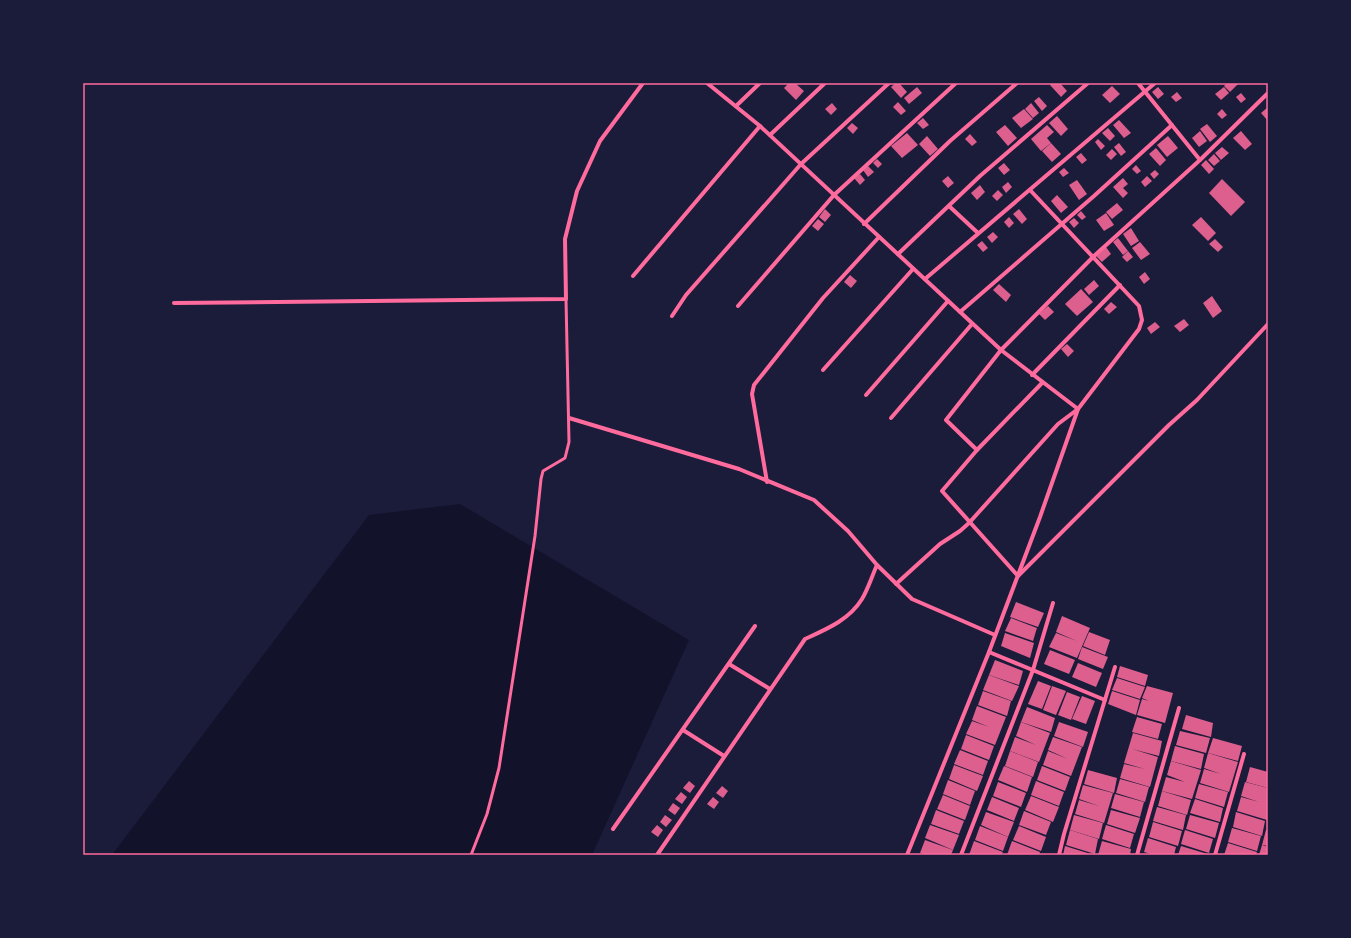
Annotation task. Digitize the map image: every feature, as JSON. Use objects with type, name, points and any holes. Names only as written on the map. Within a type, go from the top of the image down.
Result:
[{"type":"street","points":[[174,303],[566,299],[565,239],[577,191],[600,141],[643,83]]},
{"type":"street","points":[[707,83],[770,135],[1001,350],[1042,383],[1078,409]]},
{"type":"street","points":[[736,106],[760,83]]},
{"type":"street","points":[[770,135],[825,83]]},
{"type":"street","points":[[672,316],[686,295],[801,164],[889,83]]},
{"type":"street","points":[[738,306],[834,195],[956,83]]},
{"type":"street","points":[[864,224],[950,141],[1017,83]]},
{"type":"street","points":[[898,254],[980,176],[1088,83]]},
{"type":"street","points":[[1138,83],[1200,160]]},
{"type":"street","points":[[925,279],[1155,83]]},
{"type":"street","points":[[977,450],[946,420],[1001,350],[1094,256],[1200,160],[1268,93]]},
{"type":"street","points":[[960,312],[1062,224],[1172,125]]},
{"type":"street","points":[[633,276],[760,126]]},
{"type":"street","points":[[896,584],[940,544],[960,531],[969,523],[1058,424],[1078,409],[1139,329],[1142,320],[1139,306],[1094,256],[1030,190]]},
{"type":"street","points":[[949,206],[978,233]]},
{"type":"street","points":[[767,482],[752,394],[754,385],[823,298],[879,237]]},
{"type":"street","points":[[823,370],[913,269]]},
{"type":"street","points":[[1032,375],[1120,285]]},
{"type":"street","points":[[866,395],[948,301]]},
{"type":"street","points":[[891,418],[972,324]]},
{"type":"street","points":[[1018,576],[1169,425],[1197,400],[1268,324]]},
{"type":"street","points":[[1018,576],[942,492],[977,450],[1042,383]]},
{"type":"street","points":[[907,855],[989,652],[1078,409]]},
{"type":"street","points":[[569,418],[739,469],[767,482],[814,500],[848,532],[877,565],[912,599],[995,635]]},
{"type":"street","points":[[657,855],[805,639],[834,626],[852,613],[862,598],[877,565]]},
{"type":"street","points":[[961,855],[1033,670],[1053,603]]},
{"type":"street","points":[[613,829],[755,626]]},
{"type":"street","points":[[989,652],[1105,700]]},
{"type":"street","points":[[729,664],[770,689]]},
{"type":"street","points":[[1059,855],[1064,834],[1115,667]]},
{"type":"street","points":[[1137,855],[1179,708]]},
{"type":"street","points":[[683,730],[724,756]]},
{"type":"street","points":[[1215,855],[1244,754]]},
{"type":"lane","points":[[471,855],[487,814],[499,768],[535,536],[540,478],[543,470],[565,458],[569,442],[566,299]]},
{"type":"shaded area","points":[[460,504],[689,640],[592,855],[112,855],[369,515]]},
{"type":"building","points":[[789,83],[795,83],[804,91],[796,100],[784,88]]},
{"type":"building","points":[[896,83],[899,83],[907,92],[901,98],[891,87]]},
{"type":"building","points":[[1053,83],[1060,83],[1067,91],[1061,97],[1050,85]]},
{"type":"building","points":[[1227,83],[1238,84],[1230,92],[1224,86]]},
{"type":"building","points":[[1112,86],[1120,94],[1110,103],[1102,95]]},
{"type":"building","points":[[917,87],[922,93],[909,104],[904,98]]},
{"type":"building","points":[[1158,87],[1164,94],[1158,99],[1152,92]]},
{"type":"building","points":[[1224,87],[1229,93],[1221,100],[1215,94]]},
{"type":"building","points":[[1177,92],[1182,98],[1176,102],[1171,97]]},
{"type":"building","points":[[1241,93],[1246,99],[1241,103],[1236,97]]},
{"type":"building","points":[[1039,97],[1047,106],[1042,111],[1034,101]]},
{"type":"building","points":[[898,102],[906,111],[901,115],[893,107]]},
{"type":"building","points":[[832,103],[837,109],[831,115],[825,109]]},
{"type":"building","points":[[1031,103],[1039,113],[1033,118],[1025,109]]},
{"type":"building","points":[[1268,107],[1268,121],[1261,113]]},
{"type":"building","points":[[1024,109],[1033,119],[1021,128],[1012,118]]},
{"type":"building","points":[[1222,109],[1227,115],[1222,119],[1217,114]]},
{"type":"building","points":[[1057,116],[1068,129],[1061,136],[1049,123]]},
{"type":"building","points":[[923,118],[929,125],[923,129],[917,123]]},
{"type":"building","points":[[1119,120],[1131,133],[1124,138],[1113,125]]},
{"type":"building","points":[[852,123],[858,128],[853,134],[847,128]]},
{"type":"building","points":[[1207,124],[1217,136],[1210,142],[1200,129]]},
{"type":"building","points":[[1005,125],[1017,138],[1008,146],[996,132]]},
{"type":"building","points":[[1047,125],[1054,132],[1047,138],[1051,143],[1041,151],[1031,139]]},
{"type":"building","points":[[1108,128],[1115,136],[1110,141],[1102,133]]},
{"type":"building","points":[[1200,131],[1207,141],[1199,147],[1192,138]]},
{"type":"building","points":[[1241,131],[1252,144],[1245,150],[1233,138]]},
{"type":"building","points":[[907,133],[918,145],[902,158],[891,146]]},
{"type":"building","points":[[970,134],[977,142],[972,146],[965,139]]},
{"type":"building","points":[[927,136],[938,149],[930,156],[919,144]]},
{"type":"building","points":[[1168,136],[1178,148],[1167,157],[1157,145]]},
{"type":"building","points":[[1098,139],[1105,146],[1101,150],[1095,142]]},
{"type":"building","points":[[1051,143],[1061,154],[1052,162],[1042,151]]},
{"type":"building","points":[[1119,143],[1126,152],[1121,156],[1114,147]]},
{"type":"building","points":[[1222,147],[1229,153],[1221,160],[1215,153]]},
{"type":"building","points":[[1156,148],[1166,160],[1160,166],[1149,154]]},
{"type":"building","points":[[1112,149],[1117,154],[1111,160],[1106,155]]},
{"type":"building","points":[[1081,153],[1087,160],[1082,164],[1076,157]]},
{"type":"building","points":[[1214,154],[1220,161],[1214,166],[1208,160]]},
{"type":"building","points":[[877,159],[882,164],[878,168],[873,163]]},
{"type":"building","points":[[1206,160],[1214,169],[1209,174],[1201,165]]},
{"type":"building","points":[[1004,163],[1010,170],[1004,175],[998,168]]},
{"type":"building","points":[[1136,165],[1141,171],[1137,174],[1132,169]]},
{"type":"building","points":[[868,166],[874,172],[868,177],[863,170]]},
{"type":"building","points":[[1064,168],[1069,173],[1063,177],[1059,172]]},
{"type":"building","points":[[1155,170],[1159,174],[1154,179],[1150,174]]},
{"type":"building","points":[[860,174],[865,180],[860,185],[854,178]]},
{"type":"building","points":[[948,176],[954,183],[948,188],[942,181]]},
{"type":"building","points":[[1147,176],[1152,181],[1145,187],[1141,182]]},
{"type":"building","points":[[1123,178],[1128,184],[1123,188],[1128,193],[1123,198],[1113,187]]},
{"type":"building","points":[[1222,179],[1245,202],[1231,216],[1209,193]]},
{"type":"building","points":[[1077,180],[1087,194],[1079,200],[1069,185]]},
{"type":"building","points":[[1008,182],[1012,187],[1006,193],[1002,187]]},
{"type":"building","points":[[980,185],[985,192],[977,200],[971,193]]},
{"type":"building","points":[[998,190],[1003,195],[997,201],[992,196]]},
{"type":"building","points":[[1057,195],[1068,207],[1061,213],[1051,201]]},
{"type":"building","points":[[1117,203],[1123,210],[1112,219],[1106,212]]},
{"type":"building","points":[[825,209],[831,215],[825,222],[819,217]]},
{"type":"building","points":[[1019,209],[1027,219],[1022,224],[1013,214]]},
{"type":"building","points":[[1081,211],[1086,217],[1082,220],[1077,215]]},
{"type":"building","points":[[1106,213],[1114,225],[1104,231],[1096,220]]},
{"type":"building","points":[[1009,217],[1014,223],[1009,228],[1004,222]]},
{"type":"building","points":[[1201,217],[1216,233],[1208,241],[1192,225]]},
{"type":"building","points":[[1074,218],[1079,223],[1074,228],[1069,222]]},
{"type":"building","points":[[818,219],[824,224],[818,231],[812,226]]},
{"type":"building","points":[[1131,228],[1139,241],[1131,246],[1123,234]]},
{"type":"building","points":[[993,232],[998,237],[992,243],[987,237]]},
{"type":"building","points":[[1118,238],[1128,251],[1123,255],[1113,242]]},
{"type":"building","points":[[1215,239],[1223,247],[1218,252],[1209,244]]},
{"type":"building","points":[[982,241],[988,248],[983,252],[977,245]]},
{"type":"building","points":[[1140,242],[1150,254],[1141,260],[1132,248]]},
{"type":"building","points":[[1106,247],[1111,254],[1102,262],[1096,256]]},
{"type":"building","points":[[1128,251],[1133,257],[1127,262],[1122,257]]},
{"type":"building","points":[[1145,272],[1150,279],[1144,284],[1139,277]]},
{"type":"building","points":[[850,275],[857,281],[851,288],[844,282]]},
{"type":"building","points":[[1094,280],[1099,286],[1089,295],[1084,289]]},
{"type":"building","points":[[999,284],[1011,295],[1006,302],[993,290]]},
{"type":"building","points":[[1081,289],[1093,302],[1077,316],[1065,304]]},
{"type":"building","points":[[1212,296],[1222,311],[1213,318],[1203,303]]},
{"type":"building","points":[[1111,302],[1117,307],[1109,314],[1104,309]]},
{"type":"building","points":[[1048,306],[1054,312],[1045,320],[1039,314]]},
{"type":"building","points":[[1184,319],[1189,325],[1180,332],[1174,326]]},
{"type":"building","points":[[1155,322],[1160,327],[1151,334],[1147,328]]},
{"type":"building","points":[[1067,344],[1074,351],[1068,357],[1061,349]]},
{"type":"building","points":[[1016,602],[1044,613],[1038,627],[1010,617]]},
{"type":"building","points":[[1062,616],[1090,628],[1077,658],[1049,647],[1056,633],[1077,641],[1056,632]]},
{"type":"building","points":[[1011,618],[1037,628],[1033,641],[1005,631]]},
{"type":"building","points":[[1089,632],[1110,640],[1105,655],[1083,646]]},
{"type":"building","points":[[1005,633],[1034,643],[1030,658],[1001,646]]},
{"type":"building","points":[[1082,647],[1108,657],[1103,669],[1078,659]]},
{"type":"building","points":[[1050,650],[1075,660],[1069,674],[1044,664]]},
{"type":"building","points":[[995,660],[1023,671],[1019,685],[989,675]]},
{"type":"building","points":[[1078,663],[1102,673],[1096,687],[1072,677]]},
{"type":"building","points":[[1120,666],[1148,675],[1145,686],[1117,677]]},
{"type":"building","points":[[989,675],[1019,686],[1012,701],[983,690]]},
{"type":"building","points":[[1117,678],[1145,687],[1140,699],[1112,690]]},
{"type":"building","points":[[1038,681],[1051,686],[1042,709],[1028,704]]},
{"type":"building","points":[[1052,686],[1066,691],[1056,715],[1043,710]]},
{"type":"building","points":[[1147,686],[1173,693],[1165,723],[1137,715],[1142,699],[1149,701],[1142,698]]},
{"type":"building","points":[[983,691],[1011,701],[1007,716],[978,705]]},
{"type":"building","points":[[1112,691],[1140,700],[1136,715],[1108,704]]},
{"type":"building","points":[[1067,692],[1080,697],[1071,720],[1058,715]]},
{"type":"building","points":[[1082,696],[1095,701],[1086,724],[1072,719]]},
{"type":"building","points":[[977,706],[1006,717],[995,745],[966,734],[972,721],[989,727],[972,720]]},
{"type":"building","points":[[1027,707],[1055,718],[1051,732],[1021,722]]},
{"type":"building","points":[[1186,715],[1213,723],[1211,737],[1182,729]]},
{"type":"building","points":[[1137,717],[1162,724],[1158,739],[1132,732]]},
{"type":"building","points":[[1021,722],[1050,733],[1039,762],[1010,751],[1015,737],[1036,745],[1016,736]]},
{"type":"building","points":[[1059,722],[1088,732],[1083,747],[1054,736]]},
{"type":"building","points":[[1180,731],[1210,738],[1206,753],[1176,745]]},
{"type":"building","points":[[1133,733],[1162,741],[1159,756],[1132,749],[1158,757],[1150,787],[1120,778],[1124,764],[1145,769],[1124,763]]},
{"type":"building","points":[[966,735],[994,746],[989,760],[961,749]]},
{"type":"building","points":[[1053,737],[1082,747],[1071,776],[1043,765],[1048,751],[1068,759],[1048,750]]},
{"type":"building","points":[[1213,738],[1242,746],[1238,761],[1208,753]]},
{"type":"building","points":[[1175,746],[1204,754],[1201,769],[1171,761]]},
{"type":"building","points":[[960,750],[988,761],[983,775],[954,764]]},
{"type":"building","points":[[1010,751],[1038,762],[1033,777],[1005,766]]},
{"type":"building","points":[[1208,753],[1238,762],[1229,792],[1200,783],[1204,769],[1221,774],[1204,768]]},
{"type":"building","points":[[1171,761],[1201,770],[1192,799],[1162,791],[1166,777],[1185,782],[1167,775]]},
{"type":"building","points":[[954,765],[983,776],[977,791],[949,779]]},
{"type":"building","points":[[1004,766],[1032,777],[1027,792],[998,780]]},
{"type":"building","points":[[1042,766],[1070,777],[1065,791],[1037,780]]},
{"type":"building","points":[[1250,767],[1268,772],[1268,788],[1246,782]]},
{"type":"building","points":[[1088,770],[1117,778],[1114,793],[1084,784]]},
{"type":"building","points":[[1120,779],[1149,787],[1145,802],[1116,793]]},
{"type":"building","points":[[948,780],[975,791],[970,805],[943,794]]},
{"type":"building","points":[[689,781],[695,786],[690,793],[683,788]]},
{"type":"building","points":[[1036,781],[1064,792],[1059,806],[1031,795]]},
{"type":"building","points":[[998,782],[1026,793],[1021,807],[993,796]]},
{"type":"building","points":[[1245,782],[1268,788],[1267,820],[1237,811],[1241,797],[1259,802],[1241,796]]},
{"type":"building","points":[[1199,784],[1228,792],[1224,807],[1195,798]]},
{"type":"building","points":[[1083,785],[1113,793],[1104,823],[1075,814],[1079,800],[1099,806],[1079,799]]},
{"type":"building","points":[[722,786],[728,791],[723,798],[716,793]]},
{"type":"building","points":[[1162,791],[1191,800],[1187,815],[1158,806]]},
{"type":"building","points":[[681,792],[687,797],[682,804],[675,799]]},
{"type":"building","points":[[1115,794],[1144,802],[1140,817],[1111,808]]},
{"type":"building","points":[[943,795],[970,806],[965,820],[937,809]]},
{"type":"building","points":[[1031,796],[1059,807],[1053,822],[1025,810]]},
{"type":"building","points":[[713,797],[719,802],[714,809],[707,804]]},
{"type":"building","points":[[992,797],[1019,808],[1014,821],[987,810]]},
{"type":"building","points":[[1195,799],[1223,808],[1220,822],[1190,813]]},
{"type":"building","points":[[673,803],[680,808],[675,815],[668,810]]},
{"type":"building","points":[[1157,807],[1186,815],[1183,830],[1153,821]]},
{"type":"building","points":[[936,810],[964,821],[959,834],[931,824]]},
{"type":"building","points":[[1111,810],[1140,818],[1135,833],[1107,824]]},
{"type":"building","points":[[1024,811],[1051,822],[1046,835],[1019,825]]},
{"type":"building","points":[[986,812],[1014,822],[1008,837],[981,825]]},
{"type":"building","points":[[1236,812],[1265,821],[1262,836],[1233,827]]},
{"type":"building","points":[[665,815],[672,820],[666,827],[660,822]]},
{"type":"building","points":[[1074,815],[1103,823],[1099,839],[1070,830]]},
{"type":"building","points":[[1190,815],[1219,823],[1215,838],[1186,829]]},
{"type":"building","points":[[1153,822],[1182,831],[1178,846],[1149,837]]},
{"type":"building","points":[[657,825],[663,830],[658,837],[651,832]]},
{"type":"building","points":[[930,825],[959,835],[953,850],[925,838]]},
{"type":"building","points":[[1106,825],[1134,834],[1130,848],[1102,839]]},
{"type":"building","points":[[980,826],[1008,837],[1003,851],[975,840]]},
{"type":"building","points":[[1019,826],[1046,837],[1041,851],[1013,840]]},
{"type":"building","points":[[1232,828],[1261,836],[1257,851],[1228,842]]},
{"type":"building","points":[[1070,830],[1098,839],[1095,854],[1066,845]]},
{"type":"building","points":[[1185,830],[1213,839],[1209,853],[1181,844]]},
{"type":"building","points":[[1266,830],[1268,830],[1268,846],[1262,845]]},
{"type":"building","points":[[1148,838],[1176,847],[1174,855],[1154,855],[1144,852]]},
{"type":"building","points":[[925,840],[953,850],[951,855],[926,855],[920,853]]},
{"type":"building","points":[[974,841],[1003,852],[1001,855],[969,855]]},
{"type":"building","points":[[1012,841],[1040,852],[1039,855],[1007,855]]},
{"type":"building","points":[[1102,841],[1131,849],[1130,855],[1098,855]]},
{"type":"building","points":[[1228,843],[1257,852],[1256,855],[1224,855]]},
{"type":"building","points":[[1262,845],[1268,847],[1268,855],[1259,855]]},
{"type":"building","points":[[1065,846],[1094,855],[1063,855]]},
{"type":"building","points":[[1181,846],[1211,855],[1178,855]]}]
